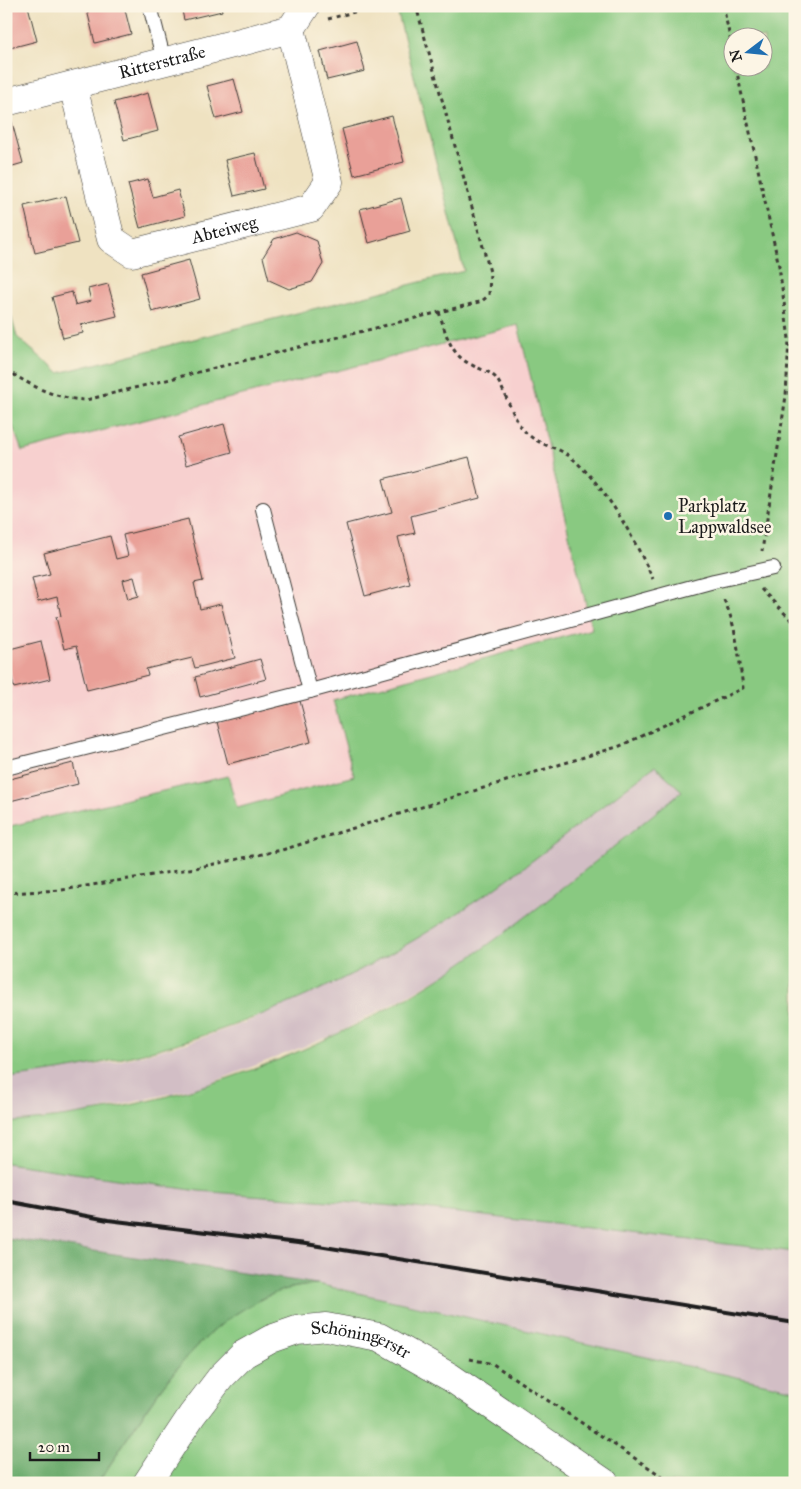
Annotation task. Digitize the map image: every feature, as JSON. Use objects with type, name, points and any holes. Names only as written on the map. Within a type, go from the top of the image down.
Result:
[{"type":"street","points":[[291,29],[306,6]]},
{"type":"street","name":"Ritterstraße","points":[[6,102],[291,29]]},
{"type":"street","name":"Abteiweg","points":[[73,86],[111,239],[132,253],[311,208],[328,182],[291,29]]},
{"type":"street","name":"Schöningerstr","points":[[147,1483],[192,1415],[221,1377],[244,1354],[271,1339],[297,1330],[326,1327],[379,1337],[450,1377],[605,1483]]},
{"type":"lane","points":[[150,6],[164,61]]},
{"type":"lane","points":[[263,509],[310,691]]},
{"type":"lane","points":[[6,768],[310,691],[714,581],[773,568]]},
{"type":"path","points":[[291,29],[376,6]]},
{"type":"path","points":[[6,370],[45,393],[70,399],[86,400],[482,301],[490,295],[491,284],[485,252],[416,6]]},
{"type":"path","points":[[723,6],[728,28]]},
{"type":"path","points":[[738,78],[779,266],[789,339],[785,405],[763,546],[756,571],[762,592],[795,624]]},
{"type":"path","points":[[439,312],[453,351],[459,358],[476,368],[486,370],[496,379],[522,427],[535,442],[556,449],[572,458],[604,494],[634,540],[661,596]]},
{"type":"path","points":[[6,893],[62,890],[195,868],[282,850],[620,746],[743,688],[730,614],[714,581]]},
{"type":"path","points":[[461,1356],[493,1364],[672,1483]]},
{"type":"shaded area","points":[[518,325],[592,629],[333,700],[354,776],[237,808],[228,776],[6,827],[6,408],[22,451]]},
{"type":"shaded area","points":[[655,766],[682,791],[520,922],[450,971],[405,997],[336,1034],[203,1086],[87,1113],[6,1123],[6,1078],[115,1062],[187,1043],[249,1021],[412,940],[470,905]]},
{"type":"shaded area","points":[[6,1163],[199,1191],[407,1207],[795,1252],[795,1390],[317,1284],[6,1238]]},
{"type":"green space","points":[[396,6],[795,6],[795,1252],[407,1207],[199,1191],[6,1163],[6,1123],[67,1116],[134,1104],[181,1092],[229,1078],[276,1061],[366,1020],[450,971],[510,929],[682,791],[655,766],[540,855],[470,905],[362,969],[306,996],[248,1020],[190,1040],[68,1069],[6,1078],[6,827],[228,776],[237,808],[354,776],[333,700],[592,629],[518,325],[22,451],[6,408],[6,298],[17,337],[59,373],[464,271]]},
{"type":"green space","points":[[6,1238],[317,1284],[280,1291],[249,1306],[221,1325],[174,1372],[154,1398],[98,1483],[6,1483]]},
{"type":"green space","points":[[317,1284],[795,1390],[795,1483],[98,1483],[154,1398],[196,1347],[221,1325],[249,1306],[280,1291]]},
{"type":"building","points":[[28,6],[37,41],[6,49],[6,10]]},
{"type":"building","points":[[86,6],[124,6],[131,34],[95,43]]},
{"type":"building","points":[[181,6],[221,6],[222,11],[184,20]]},
{"type":"building","points":[[357,41],[365,71],[327,80],[320,51]]},
{"type":"building","points":[[234,79],[243,112],[216,119],[207,86]]},
{"type":"building","points":[[148,93],[158,131],[124,140],[114,102]]},
{"type":"building","points":[[392,116],[404,162],[354,175],[342,129]]},
{"type":"building","points":[[11,119],[23,163],[6,168],[6,121]]},
{"type":"building","points":[[255,153],[264,189],[234,196],[225,160]]},
{"type":"building","points":[[148,179],[153,197],[178,190],[185,216],[140,228],[128,184]]},
{"type":"building","points":[[66,196],[78,243],[35,253],[24,206]]},
{"type":"building","points":[[401,198],[410,231],[369,243],[360,209]]},
{"type":"building","points":[[296,232],[317,241],[323,264],[312,282],[289,289],[269,280],[263,257],[274,239]]},
{"type":"building","points":[[189,260],[200,299],[152,312],[141,273]]},
{"type":"building","points":[[108,284],[117,316],[81,325],[83,333],[63,338],[52,297],[72,292],[75,305],[91,301],[88,289]]},
{"type":"building","points":[[224,424],[232,452],[186,465],[178,437]]},
{"type":"building","points":[[469,457],[480,498],[411,516],[415,533],[398,537],[410,584],[365,596],[346,524],[392,512],[383,479]]},
{"type":"building","points":[[188,519],[203,581],[194,583],[200,609],[221,604],[235,658],[195,668],[192,658],[146,669],[148,675],[87,690],[76,646],[64,649],[56,617],[61,616],[57,597],[38,602],[32,578],[50,574],[44,553],[110,536],[116,559],[128,556],[123,535]],"holes":[[[134,577],[139,596],[128,599],[123,580]]]},
{"type":"building","points":[[41,641],[50,679],[14,688],[6,650]]},
{"type":"building","points":[[260,659],[266,679],[200,697],[195,677]]},
{"type":"building","points":[[300,701],[311,742],[228,764],[217,722]]},
{"type":"building","points":[[73,763],[78,784],[6,802],[6,780]]},
{"type":"railway","points":[[6,1201],[108,1220],[306,1244],[795,1323]]},
{"type":"place","name":"Parkplatz Lappwaldsee","points":[[668,516]]}]
